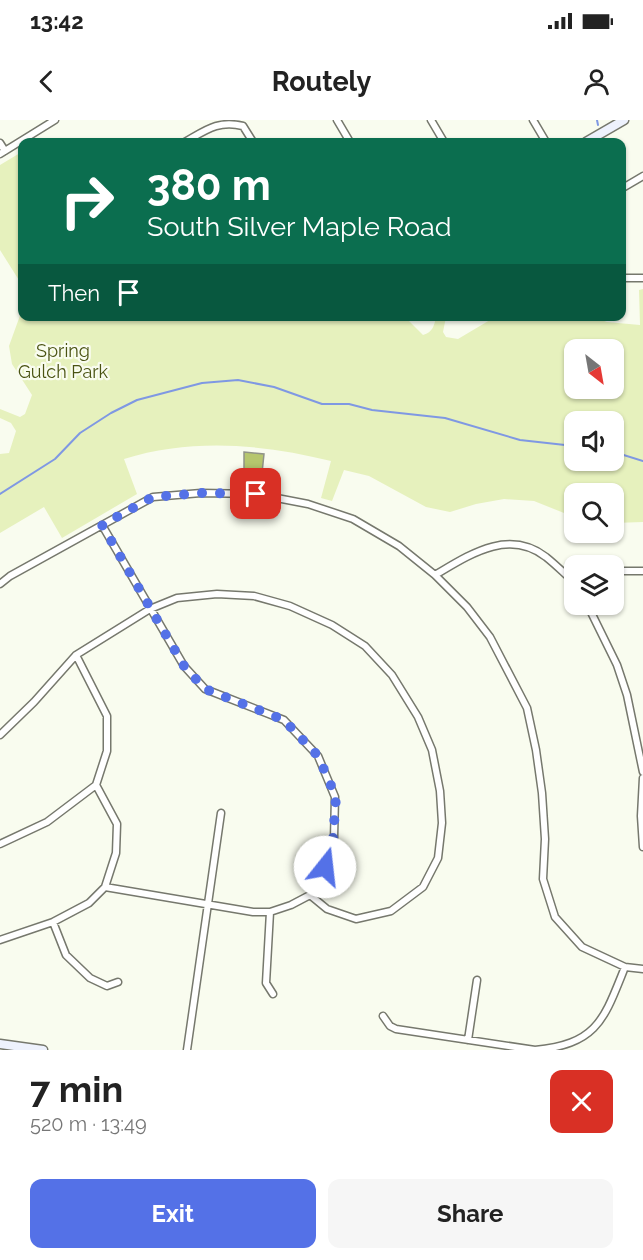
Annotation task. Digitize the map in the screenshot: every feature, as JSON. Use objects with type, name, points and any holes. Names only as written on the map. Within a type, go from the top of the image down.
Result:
[{"type":"street","points":[[25,138],[55,120]]},
{"type":"street","points":[[337,120],[348,138]]},
{"type":"street","points":[[431,120],[442,138]]},
{"type":"street","points":[[532,120],[543,138]]},
{"type":"street","points":[[593,138],[624,120]]},
{"type":"street","points":[[192,138],[216,124],[231,122],[243,126],[250,138]]},
{"type":"street","points":[[0,143],[2,152],[18,142]]},
{"type":"street","points":[[626,186],[643,176]]},
{"type":"street","points":[[626,278],[643,278]]},
{"type":"street","points":[[0,584],[10,576],[153,497],[201,493],[256,494],[308,504],[353,519],[399,546],[435,575],[467,607],[490,637],[527,708],[542,793],[545,839],[543,879],[555,917],[582,947],[626,967],[643,969]]},
{"type":"street","points":[[102,525],[184,666],[205,689],[284,720],[318,756],[336,797],[333,838],[325,867],[310,895],[291,905],[270,912],[253,912],[105,887]]},
{"type":"street","points":[[435,575],[474,552],[495,545],[521,545],[545,555],[564,573]]},
{"type":"street","points":[[624,571],[643,571]]},
{"type":"street","points":[[0,735],[34,702],[76,655],[150,609],[177,598],[217,594],[254,596],[290,606],[332,624],[365,646],[392,675],[418,717],[432,750],[440,791],[442,823],[438,858],[423,887],[391,911],[356,919],[327,909],[310,895]]},
{"type":"street","points":[[592,615],[617,665],[627,695],[643,772]]},
{"type":"street","points":[[0,844],[47,822],[96,785],[107,751],[106,716],[76,655]]},
{"type":"street","points":[[643,778],[641,816],[643,847]]},
{"type":"street","points":[[0,940],[53,922],[89,903],[105,887],[116,853],[117,824],[96,785]]},
{"type":"street","points":[[187,1050],[221,813]]},
{"type":"street","points":[[270,912],[266,982],[273,994]]},
{"type":"street","points":[[53,922],[66,955],[90,978],[107,986],[118,982]]},
{"type":"street","points":[[382,1016],[390,1026],[396,1029],[535,1050],[573,1043],[591,1030],[606,1014],[626,967]]},
{"type":"street","points":[[468,1040],[477,980]]},
{"type":"street","points":[[0,1044],[43,1050]]},
{"type":"green space","name":"Spring Gulch Park","points":[[18,154],[18,279],[0,250],[0,165]]},
{"type":"green space","points":[[643,289],[643,522],[624,523],[624,483],[564,483],[564,513],[534,501],[504,499],[450,512],[426,507],[369,476],[344,470],[332,501],[321,498],[331,461],[254,447],[201,446],[150,452],[124,459],[137,494],[62,538],[44,507],[0,533],[0,454],[9,453],[16,431],[11,423],[0,418],[0,409],[20,417],[25,414],[32,395],[12,364],[9,346],[18,321],[409,321],[423,335],[431,330],[435,321],[445,321],[443,332],[446,337],[458,339],[488,321],[607,322],[640,325],[639,290]]},
{"type":"building","points":[[244,452],[264,454],[262,473],[256,473],[255,477],[244,476]]},
{"type":"waterway","points":[[597,120],[598,125]]},
{"type":"waterway","points":[[0,494],[55,459],[80,433],[111,413],[137,400],[202,383],[238,380],[274,387],[322,404],[349,404],[372,410],[445,418],[520,440],[564,445]]},
{"type":"waterway","points":[[624,455],[643,461]]},
{"type":"route","points":[[256,494],[201,493],[153,497],[102,525],[184,666],[205,689],[284,720],[318,756],[336,797],[333,838],[325,867]]}]
